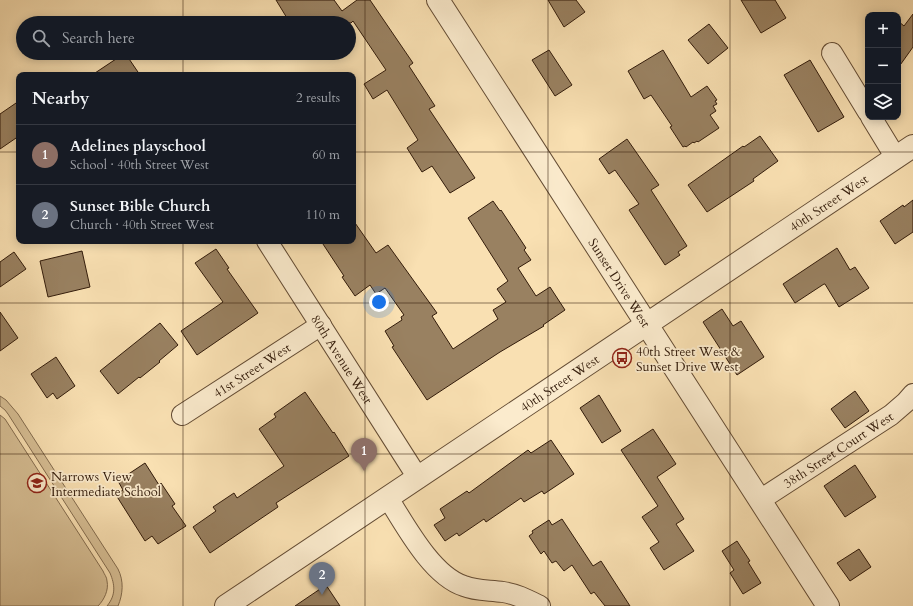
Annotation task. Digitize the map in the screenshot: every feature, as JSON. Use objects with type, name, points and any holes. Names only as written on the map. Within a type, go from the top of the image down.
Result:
[{"type":"street","name":"Sunset Drive West","points":[[438,0],[828,606]]},
{"type":"street","points":[[832,53],[865,107]]},
{"type":"street","points":[[874,120],[904,152]]},
{"type":"street","name":"40th Street West","points":[[226,606],[904,152]]},
{"type":"street","name":"80th Avenue West","points":[[268,244],[418,478]]},
{"type":"street","name":"41st Street West","points":[[182,415],[321,326]]},
{"type":"street","name":"38th Street Court West","points":[[760,500],[891,415],[913,394]]},
{"type":"street","points":[[388,498],[422,550],[436,567],[451,580],[463,586],[520,596],[540,606]]},
{"type":"shaded area","points":[[0,396],[6,400],[18,414],[118,569],[122,588],[118,606],[107,606],[112,598],[114,590],[110,573],[8,414],[0,406]]},
{"type":"shaded area","name":"Narrows View Intermediate School","points":[[0,415],[5,419],[103,571],[107,580],[107,591],[98,606],[0,606]]},
{"type":"building","points":[[276,0],[334,0],[342,11],[357,0],[370,0],[413,63],[409,66],[435,106],[429,109],[475,178],[450,193],[432,166],[422,172],[407,148],[418,140],[387,90],[373,99],[364,84],[386,70],[356,25],[356,16],[286,16]]},
{"type":"building","points":[[548,0],[576,0],[585,12],[564,27]]},
{"type":"building","points":[[741,0],[775,0],[786,18],[761,33]]},
{"type":"building","points":[[913,14],[913,47],[901,64],[901,24],[904,26]]},
{"type":"building","points":[[709,24],[728,48],[708,64],[688,40]]},
{"type":"building","points":[[549,50],[572,85],[555,96],[532,60]]},
{"type":"building","points":[[663,50],[691,97],[707,86],[717,100],[715,101],[717,104],[713,106],[716,111],[710,115],[719,128],[698,142],[693,142],[686,147],[683,147],[670,127],[672,126],[651,95],[644,99],[628,71]]},
{"type":"building","points":[[114,60],[130,60],[138,72],[96,72]]},
{"type":"building","points":[[810,60],[844,117],[818,132],[784,75]]},
{"type":"building","points":[[16,103],[16,138],[0,149],[0,114]]},
{"type":"building","points":[[760,136],[778,161],[753,179],[754,181],[707,212],[688,185],[743,146],[744,147]]},
{"type":"building","points":[[627,139],[659,185],[651,190],[687,246],[678,252],[680,255],[665,265],[629,210],[639,204],[615,170],[609,174],[599,159]]},
{"type":"building","points":[[913,200],[913,232],[895,244],[880,221]]},
{"type":"building","points":[[493,201],[500,211],[501,210],[526,248],[524,250],[531,260],[518,268],[536,296],[550,287],[565,310],[543,325],[544,326],[500,352],[427,400],[392,347],[394,346],[385,331],[402,320],[401,317],[404,315],[385,288],[376,294],[370,285],[355,296],[323,244],[356,244],[356,224],[376,253],[388,245],[437,313],[432,316],[453,349],[498,319],[493,310],[506,302],[497,289],[508,281],[468,218]]},
{"type":"building","points":[[837,248],[850,270],[855,267],[869,288],[839,307],[824,284],[795,303],[783,284]]},
{"type":"building","points":[[216,249],[229,268],[227,269],[258,313],[197,355],[181,331],[223,302],[195,263]]},
{"type":"building","points":[[82,251],[90,287],[48,297],[40,261]]},
{"type":"building","points":[[14,252],[26,269],[0,287],[0,262]]},
{"type":"building","points":[[722,309],[733,326],[741,321],[764,357],[737,375],[703,322]]},
{"type":"building","points":[[0,312],[18,338],[0,351]]},
{"type":"building","points":[[160,323],[178,345],[159,361],[160,362],[118,394],[100,371]]},
{"type":"building","points":[[56,357],[75,386],[57,399],[53,393],[47,398],[31,374]]},
{"type":"building","points":[[855,391],[869,411],[845,428],[831,409]]},
{"type":"building","points":[[305,392],[333,433],[334,432],[349,456],[276,503],[278,507],[210,553],[193,527],[216,511],[213,507],[234,493],[237,498],[284,466],[259,429],[276,417],[274,414]]},
{"type":"building","points":[[599,395],[621,431],[602,443],[580,408]]},
{"type":"building","points":[[653,429],[676,464],[657,477],[684,519],[676,524],[694,551],[664,570],[650,548],[659,542],[642,517],[658,506],[621,450]]},
{"type":"building","points":[[551,440],[574,474],[544,494],[542,491],[524,502],[521,498],[486,522],[484,519],[459,536],[457,533],[445,541],[434,525],[445,518],[440,509],[467,491],[469,493],[528,450],[531,453]]},
{"type":"building","points":[[145,463],[159,485],[161,483],[175,504],[172,506],[186,526],[158,544],[152,536],[145,541],[116,495],[123,490],[118,481]]},
{"type":"building","points":[[855,465],[876,497],[845,517],[824,486]]},
{"type":"building","points":[[562,519],[593,566],[601,561],[630,606],[605,606],[594,592],[591,594],[572,565],[564,571],[556,561],[552,563],[544,551],[541,554],[529,536],[533,533],[532,531],[549,520],[552,525]]},
{"type":"building","points":[[737,541],[750,561],[748,562],[761,583],[743,594],[730,573],[734,570],[722,551]]},
{"type":"building","points":[[859,549],[871,567],[850,581],[837,563]]},
{"type":"building","points":[[326,585],[340,606],[295,606]]},
{"type":"place","name":"40th Street West & Sunset Drive West","points":[[622,358]]},
{"type":"place","name":"Adelines playschool","points":[[364,471]]},
{"type":"place","name":"Narrows View Intermediate School","points":[[37,483]]},
{"type":"place","name":"Sunset Bible Church","points":[[322,595]]}]
